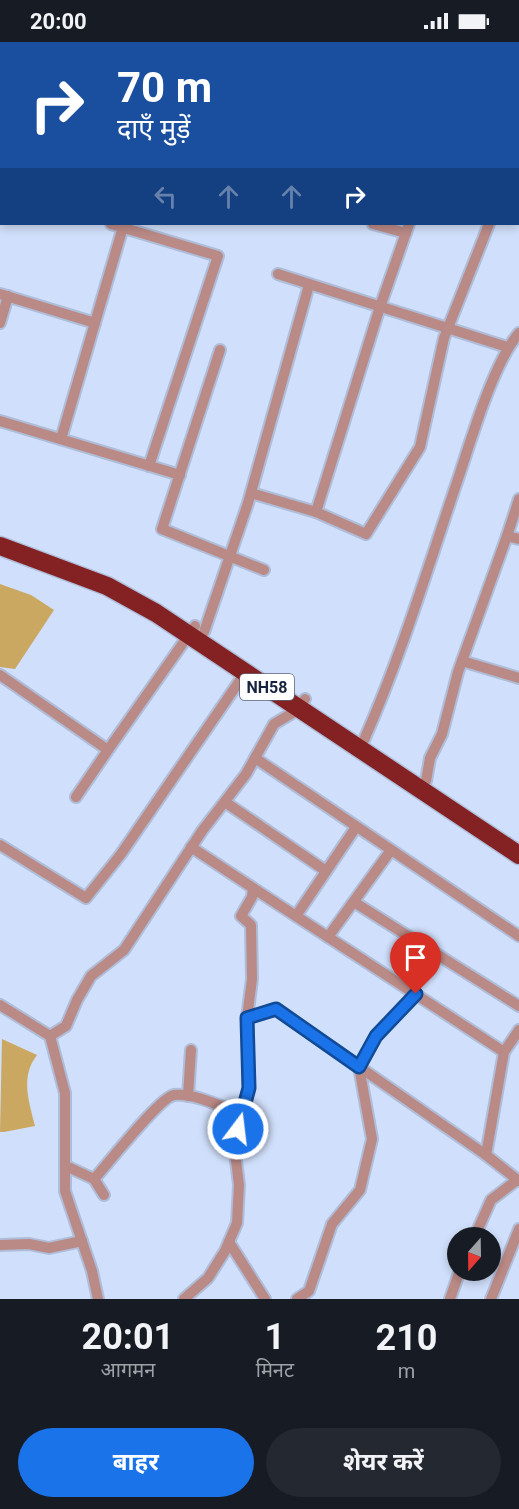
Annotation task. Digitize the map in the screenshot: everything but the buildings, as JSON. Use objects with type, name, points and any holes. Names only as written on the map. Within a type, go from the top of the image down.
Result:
[{"type":"highway","name":"NH58","points":[[0,534],[112,576],[162,604],[245,673],[364,740],[519,842]]},
{"type":"highway","name":"NH58","points":[[0,546],[107,586],[196,632],[519,855]]},
{"type":"street","points":[[115,225],[218,256],[149,466]]},
{"type":"street","points":[[316,512],[380,307],[408,228],[382,225]]},
{"type":"street","points":[[251,493],[316,512],[366,534],[420,447],[444,338],[489,225]]},
{"type":"street","points":[[61,439],[123,227]]},
{"type":"street","points":[[278,274],[507,347]]},
{"type":"street","points":[[76,797],[196,632],[232,555],[309,285]]},
{"type":"street","points":[[0,323],[4,295],[95,323]]},
{"type":"street","points":[[364,740],[382,700],[469,446],[507,347],[519,333]]},
{"type":"street","points":[[219,350],[162,529],[232,555],[264,570]]},
{"type":"street","points":[[0,421],[180,475]]},
{"type":"street","points":[[426,781],[430,758],[442,734],[462,661],[519,500]]},
{"type":"street","points":[[507,536],[519,539]]},
{"type":"street","points":[[462,661],[519,678]]},
{"type":"street","points":[[0,845],[86,898],[121,854],[245,673]]},
{"type":"street","points":[[0,675],[108,750]]},
{"type":"street","points":[[50,1036],[66,1026],[91,976],[124,950],[191,847],[255,758],[274,724],[302,704]]},
{"type":"street","points":[[255,758],[519,936]]},
{"type":"street","points":[[225,802],[327,871]]},
{"type":"street","points":[[296,916],[356,827]]},
{"type":"street","points":[[191,847],[504,1052]]},
{"type":"street","points":[[328,937],[391,850]]},
{"type":"street","points":[[184,1299],[208,1278],[237,1223],[239,1185],[234,1144],[249,1088],[247,1018],[252,979],[251,925],[242,916],[252,897],[253,888]]},
{"type":"street","points":[[354,902],[519,1006]]},
{"type":"street","points":[[297,1299],[309,1291],[332,1224],[360,1190],[372,1139],[359,1067],[376,1036],[416,994]]},
{"type":"street","points":[[0,1005],[50,1036],[65,1093],[65,1191],[82,1240],[98,1299]]},
{"type":"street","points":[[247,1018],[276,1009],[486,1155],[518,1181],[491,1200],[479,1227]]},
{"type":"street","points":[[486,1155],[504,1052],[519,1030]]},
{"type":"street","points":[[188,1096],[190,1050]]},
{"type":"street","points":[[94,1179],[156,1106],[172,1095],[188,1096],[241,1114]]},
{"type":"street","points":[[66,1166],[94,1179],[104,1195]]},
{"type":"street","points":[[491,1299],[519,1229]]},
{"type":"street","points":[[0,1245],[28,1244],[49,1248],[82,1240]]},
{"type":"street","points":[[229,1242],[265,1299]]},
{"type":"street","points":[[450,1299],[456,1281]]},
{"type":"shaded area","points":[[0,584],[31,595],[54,610],[15,669],[0,667]]},
{"type":"shaded area","points":[[2,1039],[37,1055],[27,1081],[35,1126],[0,1132]]},
{"type":"route","points":[[238,1129],[249,1088],[247,1018],[276,1009],[359,1067],[376,1036],[416,994]]}]
